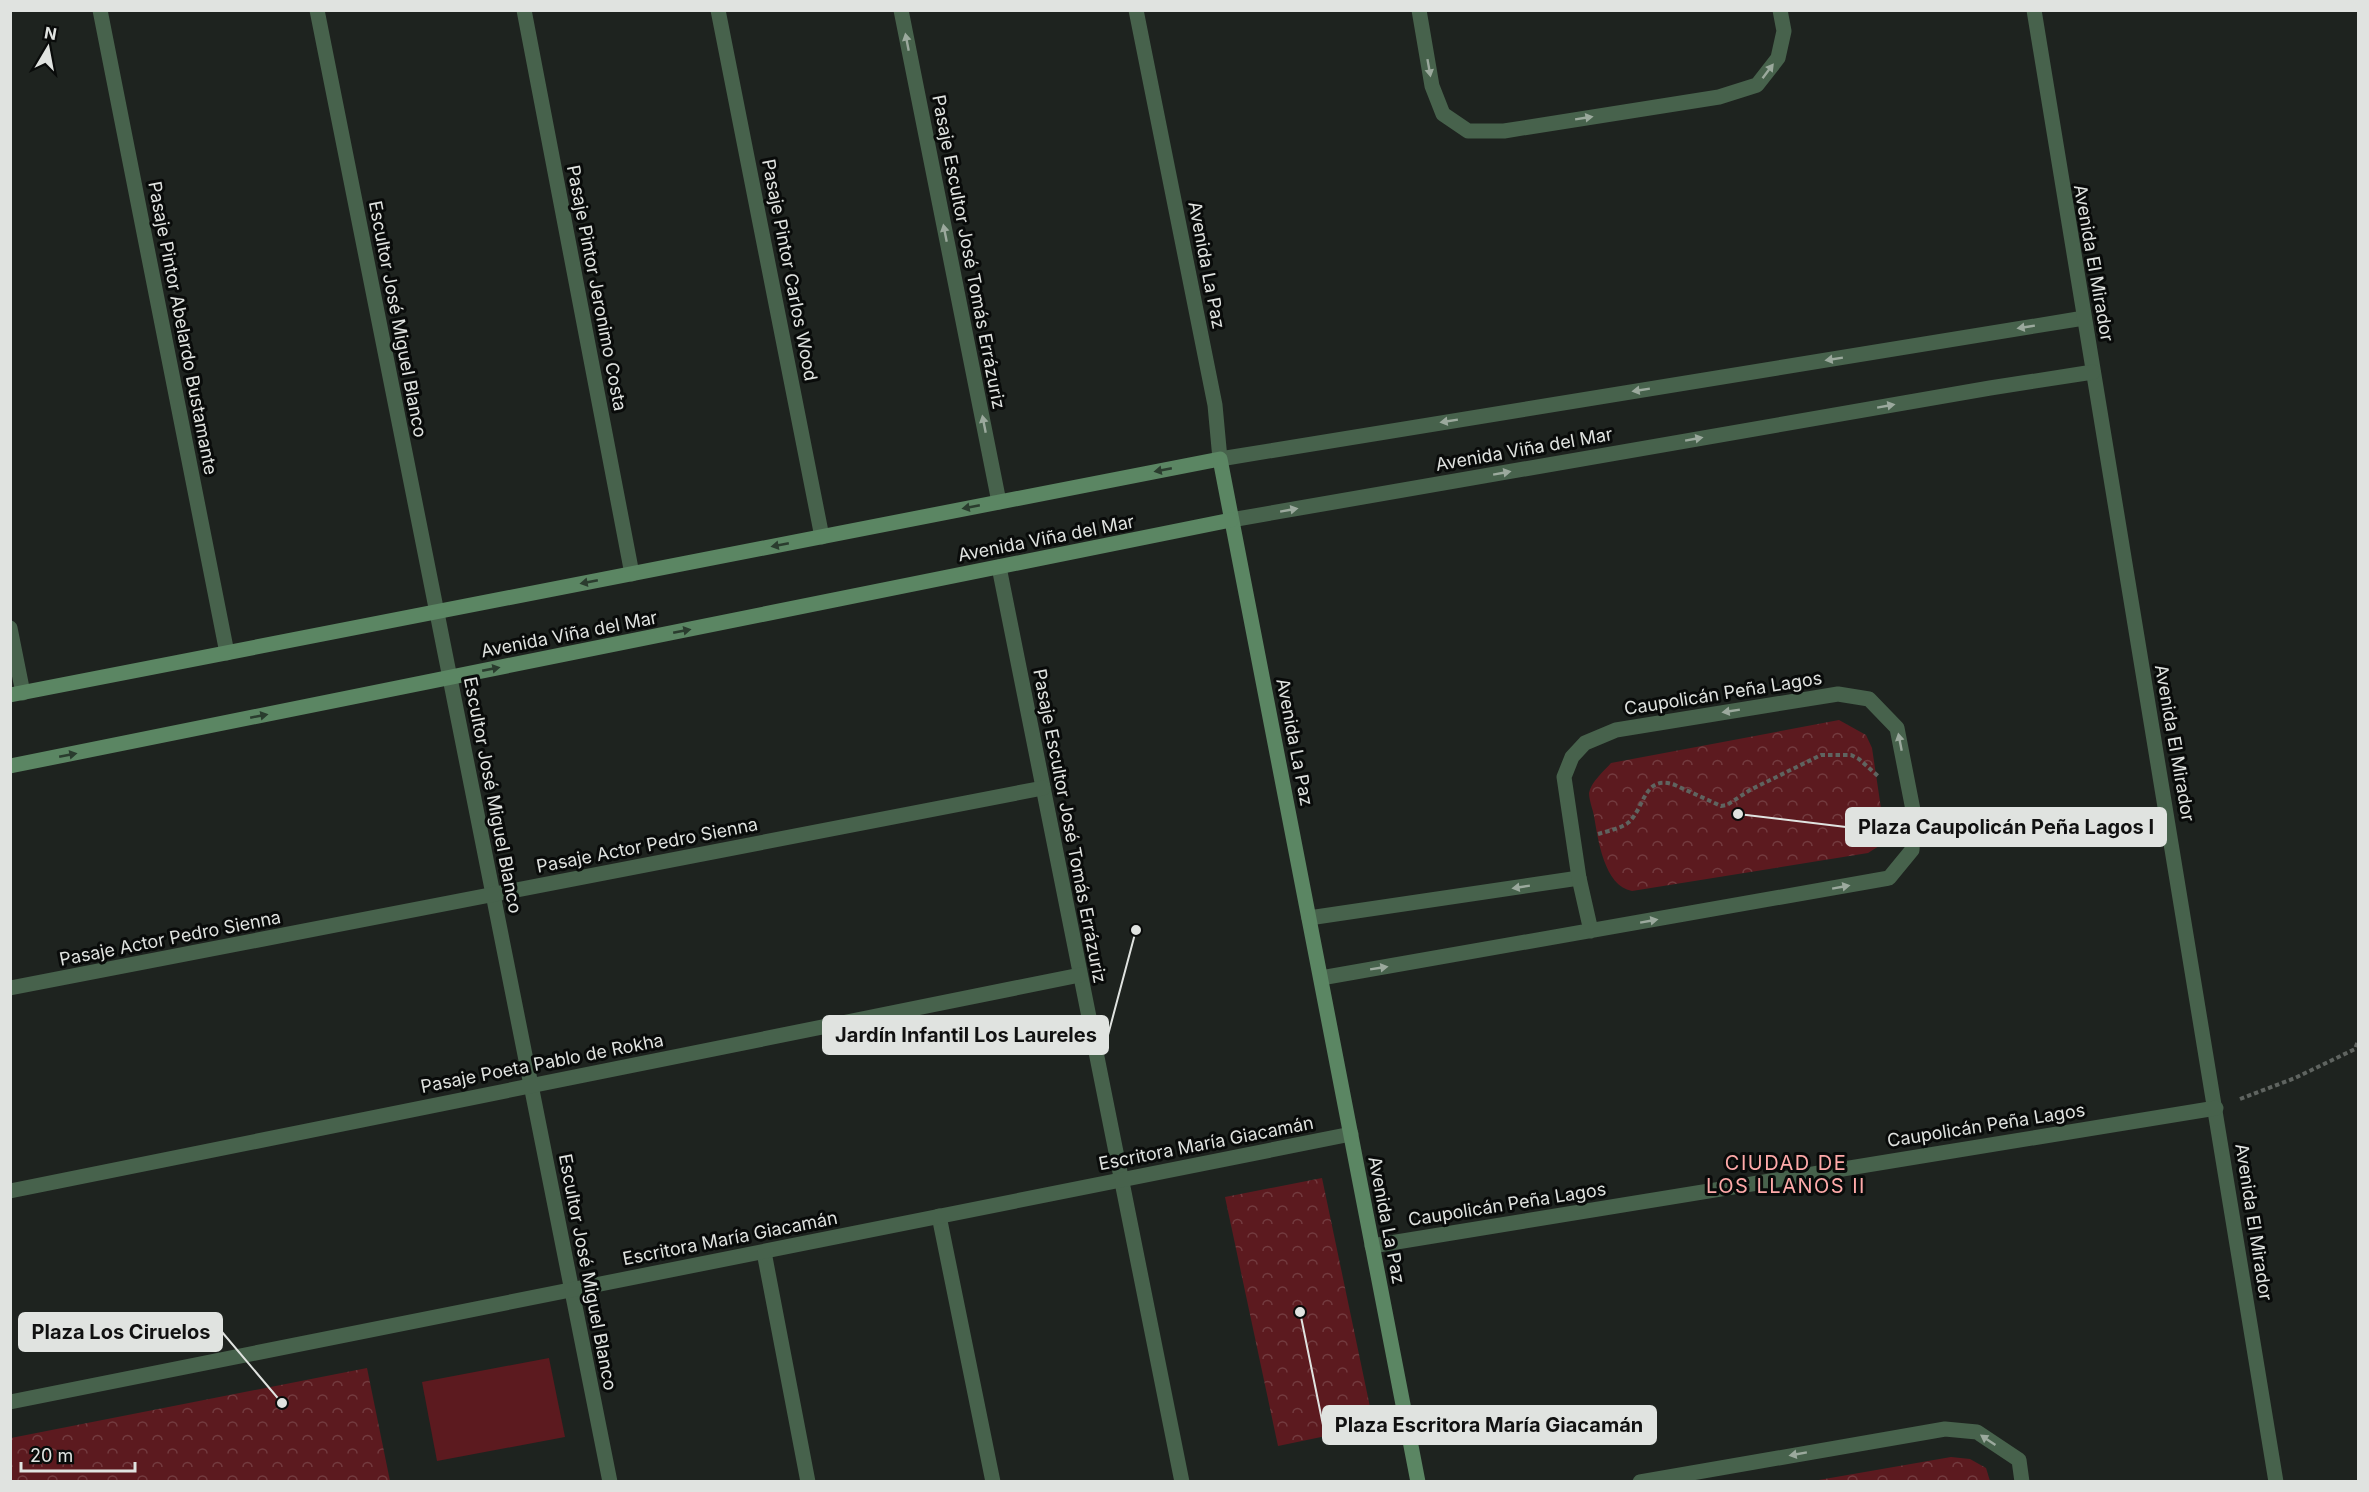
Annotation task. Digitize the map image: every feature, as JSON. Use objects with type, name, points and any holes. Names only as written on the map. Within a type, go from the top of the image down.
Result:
[{"type":"street","name":"Pasaje Pintor Abelardo Bustamante","points":[[100,10],[227,653]]},
{"type":"street","name":"Escultor José Miguel Blanco","points":[[317,10],[610,1482]]},
{"type":"street","name":"Pasaje Pintor Jeronimo Costa","points":[[524,10],[632,574]]},
{"type":"street","name":"Pasaje Pintor Carlos Wood","points":[[718,10],[822,537]]},
{"type":"street","name":"Pasaje Escultor José Tomás Errázuriz","points":[[901,10],[999,502]]},
{"type":"street","name":"Avenida La Paz","points":[[1136,10],[1215,405],[1220,459],[1231,520],[1418,1482]]},
{"type":"street","points":[[1419,10],[1432,86],[1443,114],[1468,131],[1504,131],[1719,97],[1757,85],[1778,58],[1784,32],[1780,10]]},
{"type":"street","name":"Avenida El Mirador","points":[[2034,10],[2276,1482]]},
{"type":"street","points":[[10,628],[17,694],[1220,459],[2084,318]]},
{"type":"street","name":"Avenida Viña del Mar","points":[[10,766],[1231,520],[2093,372]]},
{"type":"street","name":"Pasaje Escultor José Tomás Errázuriz","points":[[999,567],[1182,1482]]},
{"type":"street","name":"Caupolicán Peña Lagos","points":[[1321,978],[1592,931],[1889,878],[1912,850],[1914,815],[1897,728],[1869,699],[1838,694],[1616,730],[1585,743],[1572,758],[1564,777],[1579,878],[1592,931]]},
{"type":"street","name":"Pasaje Actor Pedro Sienna","points":[[10,988],[1043,788]]},
{"type":"street","points":[[1309,918],[1579,878]]},
{"type":"street","name":"Pasaje Poeta Pablo de Rokha","points":[[10,1191],[1080,975]]},
{"type":"street","name":"Caupolicán Peña Lagos","points":[[1372,1246],[2216,1108]]},
{"type":"street","name":"Escritora María Giacamán","points":[[10,1402],[1351,1134]]},
{"type":"street","points":[[939,1216],[993,1482]]},
{"type":"street","points":[[764,1252],[808,1482]]},
{"type":"street","points":[[1640,1482],[1945,1429],[1977,1432],[2019,1460],[2022,1482]]},
{"type":"street","points":[[1716,1482],[1720,1476],[1750,1462]]},
{"type":"path","points":[[1575,842],[1626,824],[1635,814],[1646,792],[1661,783],[1668,782],[1716,805],[1727,805],[1750,790],[1821,755],[1851,755],[1887,783],[1909,787]]},
{"type":"path","points":[[2216,1108],[2295,1078],[2355,1049],[2358,1041]]},
{"type":"green space","points":[[1839,720],[1866,735],[1872,748],[1885,835],[1879,846],[1868,853],[1632,891],[1622,887],[1615,880],[1600,849],[1589,793],[1595,781],[1611,763]]},
{"type":"green space","points":[[1322,1178],[1374,1426],[1278,1446],[1225,1197]]},
{"type":"green space","points":[[549,1358],[565,1437],[437,1461],[422,1382]]},
{"type":"green space","points":[[367,1368],[390,1481],[11,1481],[11,1438]]},
{"type":"green space","points":[[1951,1457],[1970,1459],[1986,1468],[1990,1481],[1813,1481]]},
{"type":"place","name":"Plaza Caupolicán Peña Lagos I","points":[[1738,814]]},
{"type":"place","name":"Jardín Infantil Los Laureles","points":[[1136,930]]},
{"type":"place","name":"Plaza Escritora María Giacamán","points":[[1300,1312]]},
{"type":"place","name":"Plaza Los Ciruelos","points":[[282,1403]]},
{"type":"district","name":"CIUDAD DE LOS LLANOS II","points":[[1786,1174]]}]
